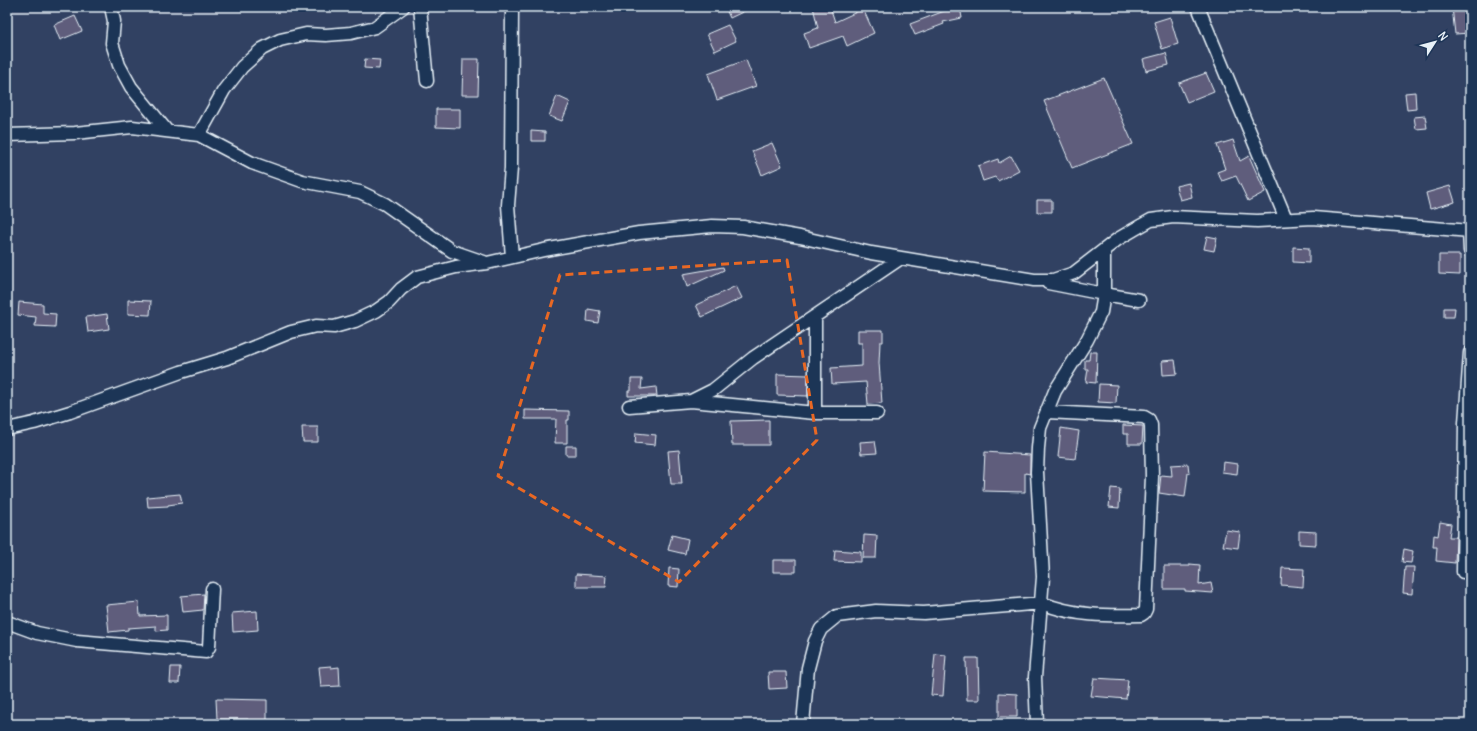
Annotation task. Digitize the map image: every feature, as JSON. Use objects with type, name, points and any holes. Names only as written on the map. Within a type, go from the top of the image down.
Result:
[{"type":"street","points":[[111,7],[114,21],[112,43],[119,66],[131,88],[166,131]]},
{"type":"street","points":[[199,135],[224,90],[242,67],[262,49],[280,40],[306,34],[351,33],[375,27],[403,7]]},
{"type":"street","points":[[420,7],[427,81]]},
{"type":"street","points":[[512,7],[511,168],[508,205],[512,257]]},
{"type":"street","points":[[1198,7],[1286,219]]},
{"type":"street","points":[[7,135],[75,134],[132,127],[199,135],[252,163],[302,181],[360,192],[385,204],[452,251],[487,262]]},
{"type":"street","points":[[1034,280],[1053,280],[1074,273],[1118,239],[1150,220],[1173,217],[1256,221],[1313,218],[1470,230],[1470,251]]},
{"type":"street","points":[[7,429],[34,423],[70,412],[181,372],[226,358],[291,332],[316,326],[334,327],[354,321],[376,311],[389,302],[401,289],[417,277],[456,267],[639,233],[712,226],[743,227],[800,237],[871,254],[1034,280],[1139,300]]},
{"type":"street","points":[[1037,724],[1035,677],[1043,577],[1037,472],[1040,428],[1055,391],[1094,326],[1100,312],[1104,294],[1104,250]]},
{"type":"street","points":[[691,401],[713,390],[753,358],[901,258]]},
{"type":"street","points":[[815,317],[815,413]]},
{"type":"street","points":[[1463,572],[1470,353]]},
{"type":"street","points":[[629,406],[691,401],[815,413],[877,413]]},
{"type":"street","points":[[803,724],[808,668],[815,641],[821,630],[837,616],[876,611],[924,613],[1042,603],[1056,609],[1080,614],[1115,616],[1140,615],[1144,613],[1146,609],[1152,477],[1151,426],[1149,420],[1144,417],[1047,412]]},
{"type":"street","points":[[7,622],[37,633],[77,641],[206,652],[209,647],[212,589]]},
{"type":"highlighted area","points":[[787,260],[817,440],[679,582],[498,476],[560,275]]},
{"type":"building","points":[[725,7],[753,7],[730,18]]},
{"type":"building","points":[[813,7],[830,7],[835,22],[863,9],[874,33],[847,46],[843,36],[809,48],[804,33],[818,28]]},
{"type":"building","points":[[955,7],[960,7],[962,18],[943,22],[944,24],[915,35],[910,24]]},
{"type":"building","points":[[1452,7],[1468,7],[1470,33],[1455,34]]},
{"type":"building","points":[[75,16],[82,31],[60,40],[54,25]]},
{"type":"building","points":[[1170,17],[1178,44],[1162,49],[1154,22]]},
{"type":"building","points":[[728,25],[736,41],[715,51],[707,34]]},
{"type":"building","points":[[1166,53],[1169,65],[1146,71],[1143,59]]},
{"type":"building","points":[[365,59],[380,60],[379,69],[364,68]]},
{"type":"building","points":[[463,59],[479,59],[478,95],[462,95]]},
{"type":"building","points":[[746,60],[756,86],[717,100],[708,74]]},
{"type":"building","points":[[1206,73],[1214,91],[1187,102],[1179,83]]},
{"type":"building","points":[[1104,78],[1133,144],[1072,168],[1044,101]]},
{"type":"building","points":[[1415,92],[1416,109],[1407,110],[1405,93]]},
{"type":"building","points":[[557,96],[570,102],[562,121],[549,116]]},
{"type":"building","points":[[436,109],[460,109],[460,128],[436,127]]},
{"type":"building","points":[[1425,116],[1427,128],[1416,129],[1414,117]]},
{"type":"building","points":[[531,131],[545,132],[545,141],[531,141]]},
{"type":"building","points":[[1233,140],[1240,161],[1249,156],[1265,192],[1248,201],[1236,176],[1222,181],[1217,172],[1225,169],[1217,145]]},
{"type":"building","points":[[772,143],[782,166],[762,175],[752,151]]},
{"type":"building","points":[[1011,156],[1019,170],[998,181],[995,177],[983,181],[978,166],[998,159],[999,163]]},
{"type":"building","points":[[1189,183],[1192,197],[1180,200],[1176,186]]},
{"type":"building","points":[[1450,186],[1455,202],[1430,209],[1426,193]]},
{"type":"building","points":[[1037,200],[1052,200],[1052,212],[1037,212]]},
{"type":"building","points":[[1207,236],[1217,238],[1214,251],[1204,249]]},
{"type":"building","points":[[1293,247],[1309,248],[1309,263],[1293,262]]},
{"type":"building","points":[[1439,255],[1460,255],[1460,275],[1439,274]]},
{"type":"building","points":[[723,267],[724,270],[687,287],[683,274]]},
{"type":"building","points":[[736,286],[742,298],[702,317],[696,305]]},
{"type":"building","points":[[128,300],[151,301],[150,315],[128,314]]},
{"type":"building","points":[[19,302],[43,304],[43,313],[56,314],[55,327],[35,326],[36,317],[18,315]]},
{"type":"building","points":[[1444,308],[1455,308],[1454,317],[1444,317]]},
{"type":"building","points":[[588,309],[600,311],[598,323],[587,321]]},
{"type":"building","points":[[107,314],[109,329],[88,332],[86,317]]},
{"type":"building","points":[[858,330],[883,330],[883,342],[880,342],[879,363],[882,403],[868,404],[866,382],[832,384],[831,368],[862,366],[862,343],[858,343]]},
{"type":"building","points":[[1090,352],[1097,352],[1096,383],[1086,382],[1088,369],[1085,369],[1085,360],[1089,360]]},
{"type":"building","points":[[1175,360],[1177,374],[1163,375],[1162,361]]},
{"type":"building","points":[[777,374],[808,375],[808,396],[777,395]]},
{"type":"building","points":[[631,379],[642,379],[641,389],[656,387],[657,396],[628,396],[628,391],[631,391]]},
{"type":"building","points":[[1099,384],[1117,385],[1116,403],[1098,402]]},
{"type":"building","points":[[525,410],[569,411],[569,420],[567,420],[567,443],[555,443],[556,419],[525,419]]},
{"type":"building","points":[[769,420],[769,445],[732,445],[731,421]]},
{"type":"building","points":[[1123,425],[1143,426],[1142,444],[1128,444],[1128,434],[1123,434]]},
{"type":"building","points":[[302,427],[318,427],[318,442],[303,442]]},
{"type":"building","points":[[1061,428],[1079,431],[1075,459],[1058,457]]},
{"type":"building","points":[[636,433],[656,435],[655,445],[635,443]]},
{"type":"building","points":[[875,441],[877,453],[861,454],[860,442]]},
{"type":"building","points":[[566,446],[576,446],[576,455],[566,455]]},
{"type":"building","points":[[679,450],[682,484],[671,484],[668,451]]},
{"type":"building","points":[[985,452],[1030,455],[1030,474],[1025,473],[1025,492],[983,491]]},
{"type":"building","points":[[1223,462],[1238,464],[1237,474],[1222,472]]},
{"type":"building","points":[[1188,464],[1189,473],[1185,497],[1159,493],[1161,475],[1172,476],[1171,465]]},
{"type":"building","points":[[1111,488],[1120,489],[1119,508],[1109,507]]},
{"type":"building","points":[[180,494],[182,503],[168,506],[148,507],[147,497]]},
{"type":"building","points":[[1440,522],[1451,524],[1449,537],[1456,537],[1455,563],[1436,561],[1437,547],[1433,547],[1434,535],[1438,536]]},
{"type":"building","points":[[1226,530],[1240,532],[1238,548],[1223,546]]},
{"type":"building","points":[[1299,531],[1316,532],[1316,545],[1299,544]]},
{"type":"building","points":[[672,535],[688,539],[685,554],[668,550]]},
{"type":"building","points":[[864,535],[877,536],[876,558],[863,558]]},
{"type":"building","points":[[1404,549],[1413,551],[1411,563],[1402,562]]},
{"type":"building","points":[[835,550],[861,552],[861,562],[834,561]]},
{"type":"building","points":[[773,560],[796,560],[796,572],[773,572]]},
{"type":"building","points":[[1190,564],[1200,565],[1199,585],[1211,583],[1213,593],[1185,591],[1185,589],[1164,589],[1164,566],[1190,566]]},
{"type":"building","points":[[1405,567],[1414,567],[1412,594],[1403,593]]},
{"type":"building","points":[[669,568],[679,569],[678,587],[668,586]]},
{"type":"building","points":[[1282,568],[1304,569],[1303,587],[1281,585]]},
{"type":"building","points":[[576,574],[607,576],[606,587],[576,587]]},
{"type":"building","points":[[204,594],[203,610],[183,612],[181,596]]},
{"type":"building","points":[[139,602],[140,616],[167,615],[167,630],[156,631],[156,626],[128,628],[128,630],[109,632],[106,605]]},
{"type":"building","points":[[257,611],[258,630],[233,632],[232,613]]},
{"type":"building","points":[[935,654],[946,655],[943,696],[931,695]]},
{"type":"building","points":[[966,658],[978,658],[979,700],[967,700]]},
{"type":"building","points":[[331,666],[331,668],[339,667],[340,686],[321,687],[319,667]]},
{"type":"building","points":[[171,667],[180,667],[179,683],[170,683]]},
{"type":"building","points":[[768,672],[786,672],[787,688],[769,689]]},
{"type":"building","points":[[1094,678],[1128,680],[1126,699],[1091,696]]},
{"type":"building","points":[[999,693],[1017,694],[1017,717],[999,717]]},
{"type":"building","points":[[216,699],[267,700],[267,724],[248,724],[248,719],[217,719]]}]
